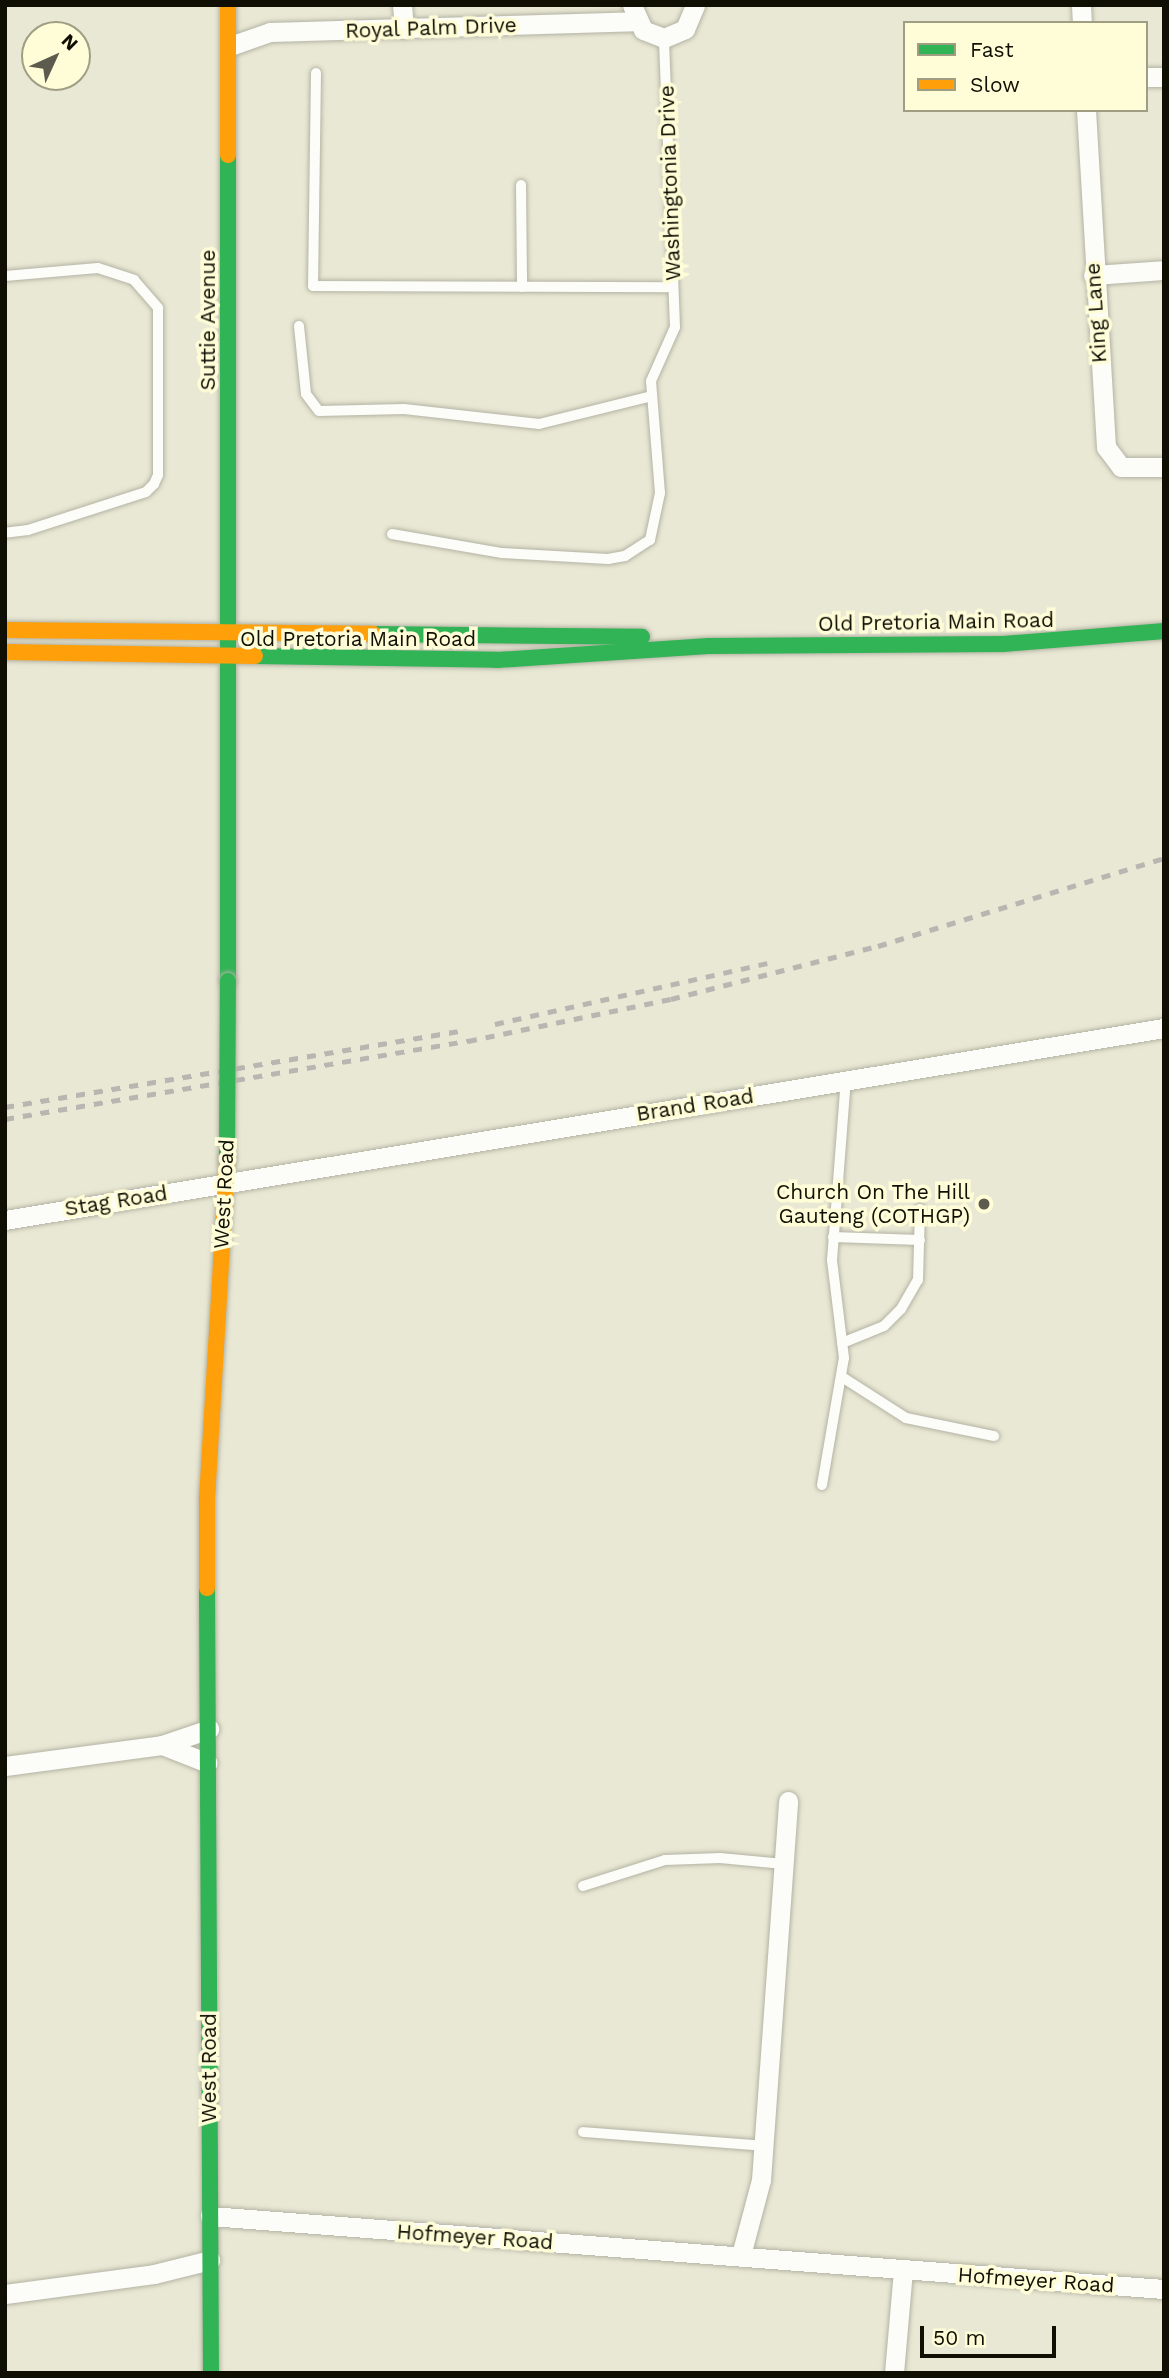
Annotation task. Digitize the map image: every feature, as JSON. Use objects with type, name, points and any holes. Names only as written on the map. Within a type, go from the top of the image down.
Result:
[{"type":"street","name":"Suttie Avenue","points":[[226,659],[229,634],[228,5]]},
{"type":"street","points":[[402,5],[404,29]]},
{"type":"street","points":[[634,13],[648,33],[664,38],[685,29],[695,5]]},
{"type":"street","name":"Royal Palm Drive","points":[[230,46],[262,33],[404,29],[634,13]]},
{"type":"street","name":"King Lane","points":[[1086,112],[1093,275],[1106,447],[1121,467],[1164,467]]},
{"type":"street","points":[[1093,275],[1164,270]]},
{"type":"street","name":"Old Pretoria Main Road","points":[[5,630],[637,637],[709,646]]},
{"type":"street","name":"Old Pretoria Main Road","points":[[5,652],[226,659],[497,660],[709,646],[1003,644],[1164,631]]},
{"type":"street","name":"West Road","points":[[211,2373],[207,1499],[227,1183],[226,659]]},
{"type":"street","name":"Brand Road","points":[[227,1183],[1164,1028]]},
{"type":"street","name":"Stag Road","points":[[5,1220],[227,1183]]},
{"type":"street","points":[[5,1766],[162,1745],[209,1729]]},
{"type":"street","points":[[162,1745],[208,1763]]},
{"type":"street","points":[[741,2255],[757,2203],[764,2146],[789,1801]]},
{"type":"street","name":"Hofmeyer Road","points":[[210,2216],[1164,2289]]},
{"type":"street","points":[[5,2294],[154,2274],[210,2260]]},
{"type":"street","points":[[894,2373],[903,2271]]},
{"type":"lane","name":"Washingtonia Drive","points":[[652,396],[657,363],[675,327],[664,38]]},
{"type":"lane","points":[[316,74],[313,286],[673,287]]},
{"type":"lane","points":[[521,185],[522,287]]},
{"type":"lane","points":[[5,276],[98,268],[134,280],[158,307],[158,475],[154,484],[146,492],[5,533]]},
{"type":"lane","points":[[299,326],[306,394],[319,411],[404,409],[539,424],[652,396],[659,503],[653,532],[643,547],[608,559],[502,553],[392,534]]},
{"type":"lane","points":[[822,1485],[842,1377],[842,1343],[833,1284],[833,1237],[846,1080]]},
{"type":"lane","points":[[842,1343],[884,1326],[901,1309],[918,1280],[920,1209]]},
{"type":"lane","points":[[833,1237],[920,1240]]},
{"type":"lane","points":[[842,1377],[906,1418],[994,1436]]},
{"type":"lane","points":[[583,1886],[665,1860],[741,1859],[784,1864]]},
{"type":"lane","points":[[583,2132],[764,2146]]},
{"type":"railway","points":[[5,1119],[468,1041],[671,999],[878,946],[1164,858]]},
{"type":"railway","points":[[495,1024],[768,963]]},
{"type":"railway","points":[[5,1107],[461,1031]]},
{"type":"traffic: fast","points":[[228,155],[228,981]]},
{"type":"traffic: fast","points":[[255,656],[497,660],[709,646],[1003,644],[1164,631]]},
{"type":"traffic: fast","points":[[373,634],[642,637]]},
{"type":"traffic: fast","points":[[227,1159],[228,981]]},
{"type":"traffic: fast","points":[[207,1588],[211,2373]]},
{"type":"traffic: slow","points":[[228,5],[228,155]]},
{"type":"traffic: slow","points":[[5,630],[373,634]]},
{"type":"traffic: slow","points":[[5,652],[255,656]]},
{"type":"traffic: slow","points":[[207,1588],[207,1499],[227,1159]]},
{"type":"place","name":"Church On The Hill Gauteng (COTHGP)","points":[[984,1204]]}]
